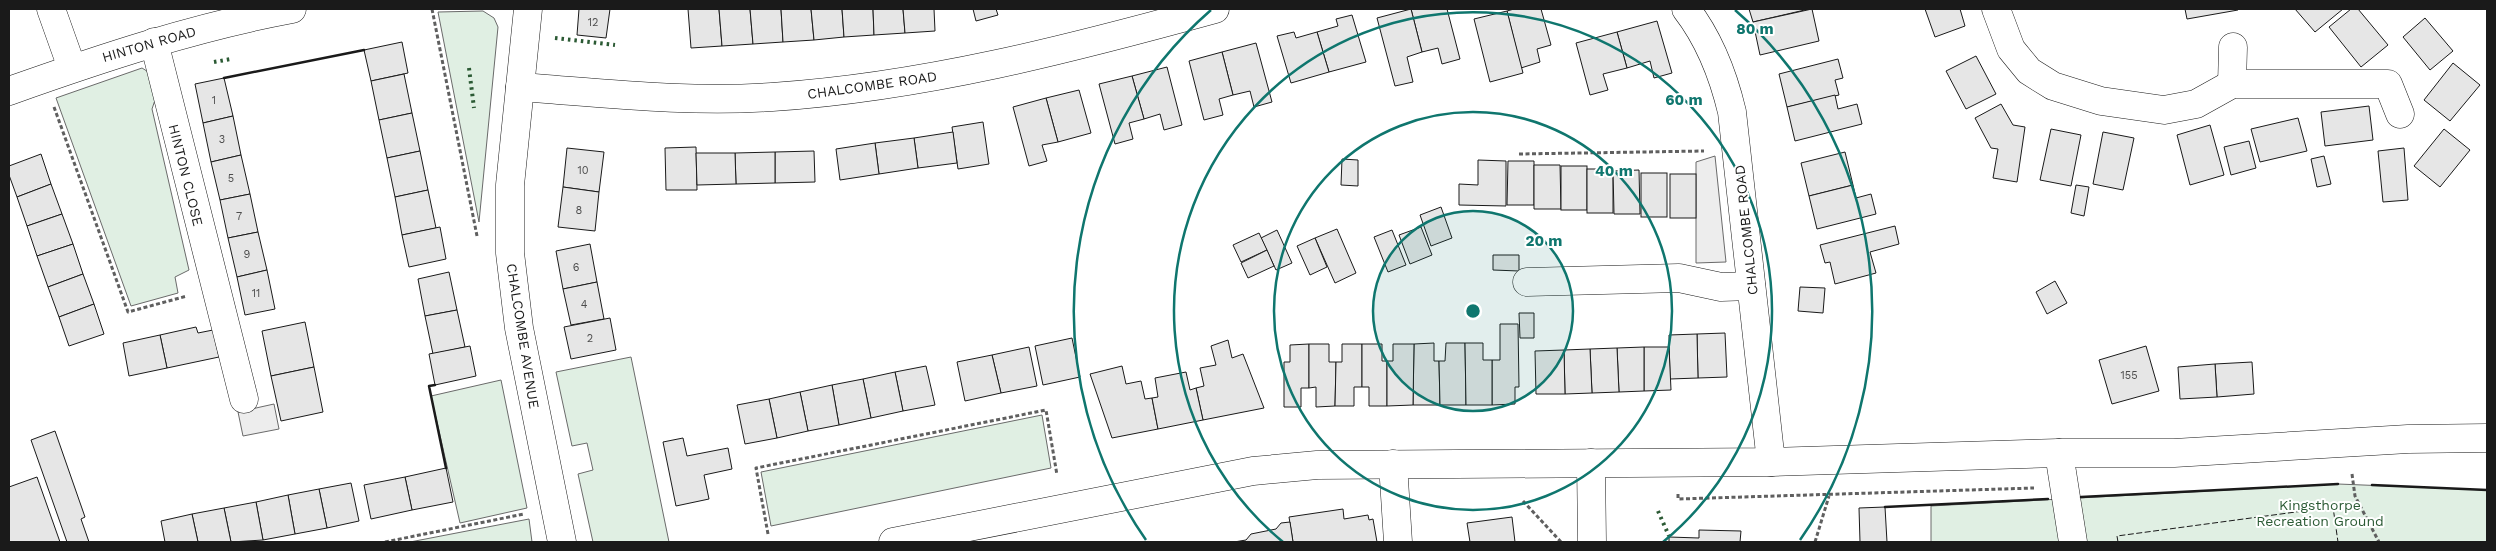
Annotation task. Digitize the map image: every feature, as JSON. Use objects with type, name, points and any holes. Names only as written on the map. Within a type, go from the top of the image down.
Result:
[{"type":"main road","points":[[51,9],[72,68]]},
{"type":"main road","name":"HINTON ROAD","points":[[9,91],[72,68],[154,42],[206,28],[292,9]]},
{"type":"main road","name":"CHALCOMBE AVENUE","points":[[528,9],[510,193],[510,253],[513,288],[562,542]]},
{"type":"main road","name":"CHALCOMBE ROAD","points":[[520,87],[719,98],[771,97],[832,92],[977,69],[1155,17],[1215,9]]},
{"type":"main road","name":"CHALCOMBE ROAD","points":[[1686,9],[1712,49],[1723,77],[1732,112],[1738,150],[1771,462]]},
{"type":"main road","points":[[1996,9],[2011,49],[2029,71],[2053,86],[2101,101],[2164,110],[2196,104],[2232,84],[2388,84],[2400,114]]},
{"type":"main road","name":"HINTON CLOSE","points":[[154,42],[244,400]]},
{"type":"main road","points":[[2232,84],[2233,48]]},
{"type":"main road","points":[[1527,282],[1679,278],[1721,287],[1751,286]]},
{"type":"main road","points":[[893,542],[1253,471],[1317,465],[1771,462],[2059,453],[2224,451],[2349,442],[2487,438]]},
{"type":"main road","points":[[2059,453],[2073,542]]},
{"type":"main road","points":[[1591,463],[1592,542]]},
{"type":"main road","points":[[1393,464],[1398,542]]},
{"type":"path","points":[[432,9],[477,237]]},
{"type":"path","points":[[44,78],[128,312],[217,298]]},
{"type":"path","points":[[1519,154],[1738,150]]},
{"type":"path","points":[[768,534],[756,468],[1046,410],[1057,475]]},
{"type":"path","points":[[2349,442],[2355,496],[2379,542]]},
{"type":"path","points":[[1815,542],[1829,496]]},
{"type":"path","points":[[1523,501],[1561,542]]},
{"type":"path","points":[[385,542],[525,514]]},
{"type":"green space","points":[[483,11],[494,18],[498,27],[479,222],[438,12]]},
{"type":"green space","points":[[142,68],[150,73],[158,91],[152,109],[189,270],[175,277],[178,293],[131,306],[56,98]]},
{"type":"green space","points":[[631,357],[669,542],[593,542],[578,474],[593,470],[587,443],[572,446],[556,372]]},
{"type":"green space","points":[[501,380],[527,508],[460,523],[431,396]]},
{"type":"green space","points":[[1042,415],[1051,468],[771,526],[761,472]]},
{"type":"green space","name":"Kingsthorpe Recreation Ground","points":[[2338,484],[2487,490],[2487,542],[1931,542],[1931,506]]},
{"type":"green space","points":[[529,519],[532,542],[410,542]]},
{"type":"shaded area","points":[[1715,156],[1726,262],[1696,263],[1696,162]]},
{"type":"shaded area","points":[[274,404],[279,429],[243,436],[238,412]]},
{"type":"building","points":[[579,9],[610,9],[606,38],[577,35]]},
{"type":"building","points":[[688,9],[719,9],[722,46],[691,48]]},
{"type":"building","points":[[719,9],[750,9],[753,44],[722,46]]},
{"type":"building","points":[[750,9],[781,9],[783,42],[753,44]]},
{"type":"building","points":[[781,9],[811,9],[814,40],[783,42]]},
{"type":"building","points":[[811,9],[842,9],[844,37],[814,40]]},
{"type":"building","points":[[842,9],[873,9],[874,35],[844,37]]},
{"type":"building","points":[[873,9],[903,9],[905,33],[874,35]]},
{"type":"building","points":[[903,9],[934,9],[935,31],[905,33]]},
{"type":"building","points":[[973,9],[996,9],[998,15],[976,21]]},
{"type":"building","points":[[1411,9],[1447,9],[1460,59],[1442,64],[1438,48],[1422,52]]},
{"type":"building","points":[[1411,9],[1422,52],[1407,57],[1413,82],[1395,86],[1377,18]]},
{"type":"building","points":[[1514,9],[1541,9],[1551,45],[1537,49],[1540,62],[1521,68],[1507,11]]},
{"type":"building","points":[[1749,9],[1809,9],[1753,22]]},
{"type":"building","points":[[1812,9],[1819,41],[1760,55],[1753,22]]},
{"type":"building","points":[[1925,9],[1960,9],[1965,26],[1935,37]]},
{"type":"building","points":[[2185,9],[2238,9],[2238,10],[2187,19]]},
{"type":"building","points":[[2295,9],[2343,9],[2315,32]]},
{"type":"building","points":[[2351,9],[2358,9],[2388,45],[2361,67],[2329,27]]},
{"type":"building","points":[[1507,11],[1523,73],[1490,82],[1474,19]]},
{"type":"building","points":[[1352,15],[1366,62],[1329,72],[1317,32],[1338,26],[1336,19]]},
{"type":"building","points":[[2425,18],[2453,51],[2430,70],[2403,37]]},
{"type":"building","points":[[1657,21],[1672,73],[1654,78],[1650,61],[1627,68],[1617,32]]},
{"type":"building","points":[[1294,32],[1296,38],[1317,32],[1329,72],[1291,83],[1277,36]]},
{"type":"building","points":[[1617,32],[1627,68],[1603,74],[1608,90],[1590,95],[1576,43]]},
{"type":"building","points":[[402,42],[408,73],[371,81],[364,50]]},
{"type":"building","points":[[1256,43],[1272,102],[1254,107],[1250,91],[1233,95],[1222,52]]},
{"type":"building","points":[[1222,52],[1233,95],[1219,99],[1223,115],[1204,120],[1189,61]]},
{"type":"building","points":[[1976,56],[1996,94],[1966,109],[1946,71]]},
{"type":"building","points":[[1838,59],[1843,78],[1835,80],[1839,95],[1787,107],[1779,74]]},
{"type":"building","points":[[2453,63],[2480,85],[2450,121],[2424,100]]},
{"type":"building","points":[[1167,67],[1182,125],[1164,130],[1160,114],[1144,119],[1132,76]]},
{"type":"building","points":[[404,74],[412,113],[379,120],[371,81]]},
{"type":"building","points":[[1132,76],[1144,119],[1129,123],[1133,139],[1115,144],[1099,84]]},
{"type":"building","points":[[224,78],[233,116],[203,123],[195,84]]},
{"type":"building","points":[[1079,90],[1091,133],[1058,142],[1046,98]]},
{"type":"building","points":[[1835,95],[1838,109],[1857,104],[1862,124],[1795,141],[1787,107]]},
{"type":"building","points":[[1046,98],[1058,142],[1042,145],[1047,161],[1029,166],[1013,107]]},
{"type":"building","points":[[2001,104],[2013,125],[2025,127],[2017,182],[1993,178],[1998,149],[1991,148],[1975,118]]},
{"type":"building","points":[[2369,106],[2373,140],[2325,146],[2321,112]]},
{"type":"building","points":[[412,113],[420,151],[387,158],[379,120]]},
{"type":"building","points":[[233,116],[241,155],[211,162],[203,123]]},
{"type":"building","points":[[2298,118],[2307,151],[2260,162],[2251,129]]},
{"type":"building","points":[[983,122],[989,164],[958,169],[952,127]]},
{"type":"building","points":[[2210,125],[2224,175],[2190,185],[2177,135]]},
{"type":"building","points":[[2051,129],[2081,135],[2071,186],[2040,180]]},
{"type":"building","points":[[2444,129],[2470,150],[2440,187],[2414,166]]},
{"type":"building","points":[[953,132],[957,163],[918,168],[914,138]]},
{"type":"building","points":[[2103,132],[2134,138],[2123,190],[2093,184]]},
{"type":"building","points":[[914,138],[918,168],[879,174],[875,143]]},
{"type":"building","points":[[2249,141],[2256,168],[2231,175],[2224,147]]},
{"type":"building","points":[[875,143],[879,174],[840,180],[836,149]]},
{"type":"building","points":[[696,147],[697,190],[666,190],[665,148]]},
{"type":"building","points":[[567,148],[604,152],[599,192],[563,187]]},
{"type":"building","points":[[2404,148],[2408,200],[2383,202],[2378,151]]},
{"type":"building","points":[[420,151],[428,190],[395,197],[387,158]]},
{"type":"building","points":[[814,151],[815,182],[775,183],[775,152]]},
{"type":"building","points":[[775,152],[775,183],[736,184],[735,153]]},
{"type":"building","points":[[1845,152],[1853,185],[1809,196],[1801,163]]},
{"type":"building","points":[[696,153],[735,153],[736,184],[697,185]]},
{"type":"building","points":[[41,154],[51,184],[17,197],[9,175],[9,166]]},
{"type":"building","points":[[241,155],[250,194],[220,200],[211,162]]},
{"type":"building","points":[[2324,156],[2331,184],[2317,187],[2311,159]]},
{"type":"building","points":[[1342,159],[1358,160],[1358,186],[1341,185]]},
{"type":"building","points":[[1478,160],[1506,161],[1506,206],[1459,205],[1459,184],[1478,185]]},
{"type":"building","points":[[1508,161],[1534,161],[1534,205],[1507,205]]},
{"type":"building","points":[[1534,165],[1560,165],[1561,209],[1534,209]]},
{"type":"building","points":[[1561,166],[1587,166],[1587,210],[1561,210]]},
{"type":"building","points":[[1587,169],[1613,169],[1613,213],[1587,213]]},
{"type":"building","points":[[1639,170],[1640,214],[1614,214],[1613,171]]},
{"type":"building","points":[[1641,173],[1667,173],[1667,217],[1641,217]]},
{"type":"building","points":[[1670,174],[1696,174],[1696,218],[1670,218]]},
{"type":"building","points":[[51,184],[62,214],[27,226],[17,197]]},
{"type":"building","points":[[1853,185],[1856,198],[1871,194],[1876,214],[1817,229],[1809,196]]},
{"type":"building","points":[[2076,185],[2089,187],[2084,216],[2071,213]]},
{"type":"building","points":[[563,187],[599,192],[595,231],[558,227]]},
{"type":"building","points":[[428,190],[436,228],[402,235],[395,197]]},
{"type":"building","points":[[250,194],[258,232],[228,238],[220,200]]},
{"type":"building","points":[[1441,207],[1452,238],[1431,246],[1420,215]]},
{"type":"building","points":[[62,214],[73,244],[37,256],[27,226]]},
{"type":"building","points":[[1895,226],[1899,244],[1870,252],[1876,273],[1835,284],[1830,262],[1825,263],[1820,245]]},
{"type":"building","points":[[440,227],[446,259],[409,267],[402,235]]},
{"type":"building","points":[[1421,227],[1432,255],[1410,264],[1399,235]]},
{"type":"building","points":[[1337,229],[1356,273],[1335,283],[1315,238]]},
{"type":"building","points":[[1277,230],[1292,263],[1276,270],[1261,238]]},
{"type":"building","points":[[1392,230],[1406,265],[1388,272],[1374,237]]},
{"type":"building","points":[[258,232],[267,270],[237,277],[228,238]]},
{"type":"building","points":[[1259,233],[1267,250],[1241,262],[1233,245]]},
{"type":"building","points":[[1315,238],[1327,267],[1310,275],[1297,246]]},
{"type":"building","points":[[73,244],[83,274],[48,287],[37,256]]},
{"type":"building","points":[[590,244],[597,282],[563,289],[556,251]]},
{"type":"building","points":[[1267,250],[1274,266],[1248,278],[1241,263]]},
{"type":"building","points":[[1493,255],[1519,255],[1519,271],[1493,270]]},
{"type":"building","points":[[267,270],[275,309],[245,315],[237,277]]},
{"type":"building","points":[[449,272],[457,310],[425,316],[418,279]]},
{"type":"building","points":[[83,274],[94,304],[59,317],[48,287]]},
{"type":"building","points":[[2055,281],[2067,303],[2047,314],[2036,292]]},
{"type":"building","points":[[597,282],[604,319],[571,325],[563,289]]},
{"type":"building","points":[[1800,287],[1825,288],[1823,313],[1798,311]]},
{"type":"building","points":[[94,304],[104,334],[69,346],[59,317]]},
{"type":"building","points":[[457,310],[465,347],[433,354],[425,316]]},
{"type":"building","points":[[1519,313],[1534,313],[1534,338],[1520,338]]},
{"type":"building","points":[[610,318],[616,350],[571,359],[564,327]]},
{"type":"building","points":[[305,322],[314,367],[271,376],[262,331]]},
{"type":"building","points":[[1500,324],[1518,324],[1519,387],[1515,387],[1515,404],[1492,405],[1492,360],[1500,360]]},
{"type":"building","points":[[196,327],[198,333],[213,330],[219,357],[167,368],[160,335]]},
{"type":"building","points":[[1725,333],[1727,377],[1698,378],[1697,334]]},
{"type":"building","points":[[1697,334],[1698,378],[1670,379],[1669,335]]},
{"type":"building","points":[[160,335],[167,368],[129,376],[123,343]]},
{"type":"building","points":[[1072,338],[1080,377],[1043,385],[1035,346]]},
{"type":"building","points":[[1228,340],[1232,358],[1243,354],[1264,408],[1203,420],[1196,388],[1204,386],[1200,368],[1216,365],[1211,346]]},
{"type":"building","points":[[1434,343],[1434,361],[1439,361],[1440,405],[1413,405],[1414,344]]},
{"type":"building","points":[[1446,343],[1465,343],[1466,405],[1440,405],[1439,361],[1445,361]]},
{"type":"building","points":[[1465,343],[1483,343],[1483,360],[1492,360],[1492,405],[1466,405]]},
{"type":"building","points":[[1309,344],[1309,388],[1301,388],[1301,407],[1284,407],[1284,362],[1290,362],[1290,345]]},
{"type":"building","points":[[1309,344],[1329,344],[1329,362],[1336,362],[1335,406],[1316,407],[1316,387],[1309,388]]},
{"type":"building","points":[[1342,344],[1362,344],[1362,387],[1354,387],[1354,406],[1335,406],[1336,362],[1342,362]]},
{"type":"building","points":[[1362,344],[1382,344],[1382,361],[1387,361],[1387,406],[1369,406],[1369,387],[1362,387]]},
{"type":"building","points":[[1393,344],[1414,344],[1413,405],[1387,406],[1387,361],[1393,361]]},
{"type":"building","points":[[470,346],[476,376],[435,385],[429,354]]},
{"type":"building","points":[[2146,346],[2159,391],[2112,404],[2099,360]]},
{"type":"building","points":[[1029,347],[1037,386],[1001,393],[992,355]]},
{"type":"building","points":[[1644,347],[1669,347],[1671,390],[1644,391]]},
{"type":"building","points":[[1644,347],[1644,391],[1619,392],[1617,348]]},
{"type":"building","points":[[1617,348],[1619,392],[1592,393],[1590,349]]},
{"type":"building","points":[[1590,349],[1592,393],[1565,394],[1564,350]]},
{"type":"building","points":[[1564,350],[1565,394],[1536,394],[1535,351]]},
{"type":"building","points":[[992,355],[1001,393],[965,401],[957,362]]},
{"type":"building","points":[[2252,362],[2254,394],[2217,397],[2215,364]]},
{"type":"building","points":[[2215,364],[2217,397],[2180,399],[2178,367]]},
{"type":"building","points":[[926,366],[935,405],[903,411],[895,372]]},
{"type":"building","points":[[1122,366],[1126,384],[1141,381],[1145,399],[1152,398],[1158,429],[1112,438],[1090,374]]},
{"type":"building","points":[[314,367],[323,412],[281,421],[271,376]]},
{"type":"building","points":[[895,372],[903,411],[871,418],[863,379]]},
{"type":"building","points":[[1186,372],[1190,390],[1196,388],[1203,420],[1158,429],[1152,398],[1158,397],[1155,378]]},
{"type":"building","points":[[863,379],[871,418],[839,425],[832,385]]},
{"type":"building","points":[[832,385],[839,425],[808,431],[800,392]]},
{"type":"building","points":[[800,392],[808,431],[777,438],[769,399]]},
{"type":"building","points":[[769,399],[777,438],[745,444],[737,405]]},
{"type":"building","points":[[55,431],[85,517],[81,519],[89,542],[67,542],[31,440]]},
{"type":"building","points":[[683,438],[687,456],[728,448],[732,469],[704,475],[709,499],[676,506],[663,442]]},
{"type":"building","points":[[446,468],[453,502],[412,510],[405,477]]},
{"type":"building","points":[[37,477],[60,542],[9,542],[9,487]]},
{"type":"building","points":[[405,477],[412,510],[371,519],[364,485]]},
{"type":"building","points":[[351,483],[359,521],[327,528],[319,489]]},
{"type":"building","points":[[319,489],[327,528],[295,534],[288,495]]},
{"type":"building","points":[[288,495],[295,534],[263,540],[256,502]]},
{"type":"building","points":[[256,502],[263,540],[231,542],[224,508]]},
{"type":"building","points":[[1885,507],[1887,542],[1860,542],[1859,508]]},
{"type":"building","points":[[224,508],[231,542],[198,542],[192,514]]},
{"type":"building","points":[[1343,509],[1344,519],[1368,515],[1369,520],[1373,519],[1377,542],[1293,542],[1289,517]]},
{"type":"building","points":[[192,514],[198,542],[165,542],[161,521]]},
{"type":"building","points":[[1512,517],[1515,542],[1470,542],[1467,523]]},
{"type":"building","points":[[1290,522],[1293,542],[1234,542],[1246,540],[1251,534],[1276,529],[1281,523]]},
{"type":"building","points":[[1699,530],[1741,531],[1740,542],[1669,542],[1669,537],[1699,538]]},
{"type":"hedge","points":[[555,38],[615,45]]},
{"type":"hedge","points":[[214,62],[231,59]]},
{"type":"hedge","points":[[469,68],[474,108]]},
{"type":"hedge","points":[[1658,511],[1669,536]]},
{"type":"fence","points":[[2118,542],[2117,536],[2333,507],[2338,542]]},
{"type":"wall","points":[[224,78],[364,50]]},
{"type":"wall","points":[[435,385],[429,386],[446,468]]},
{"type":"wall","points":[[2081,497],[2338,484]]},
{"type":"wall","points":[[2372,485],[2487,490]]},
{"type":"wall","points":[[1885,507],[2048,499]]}]
